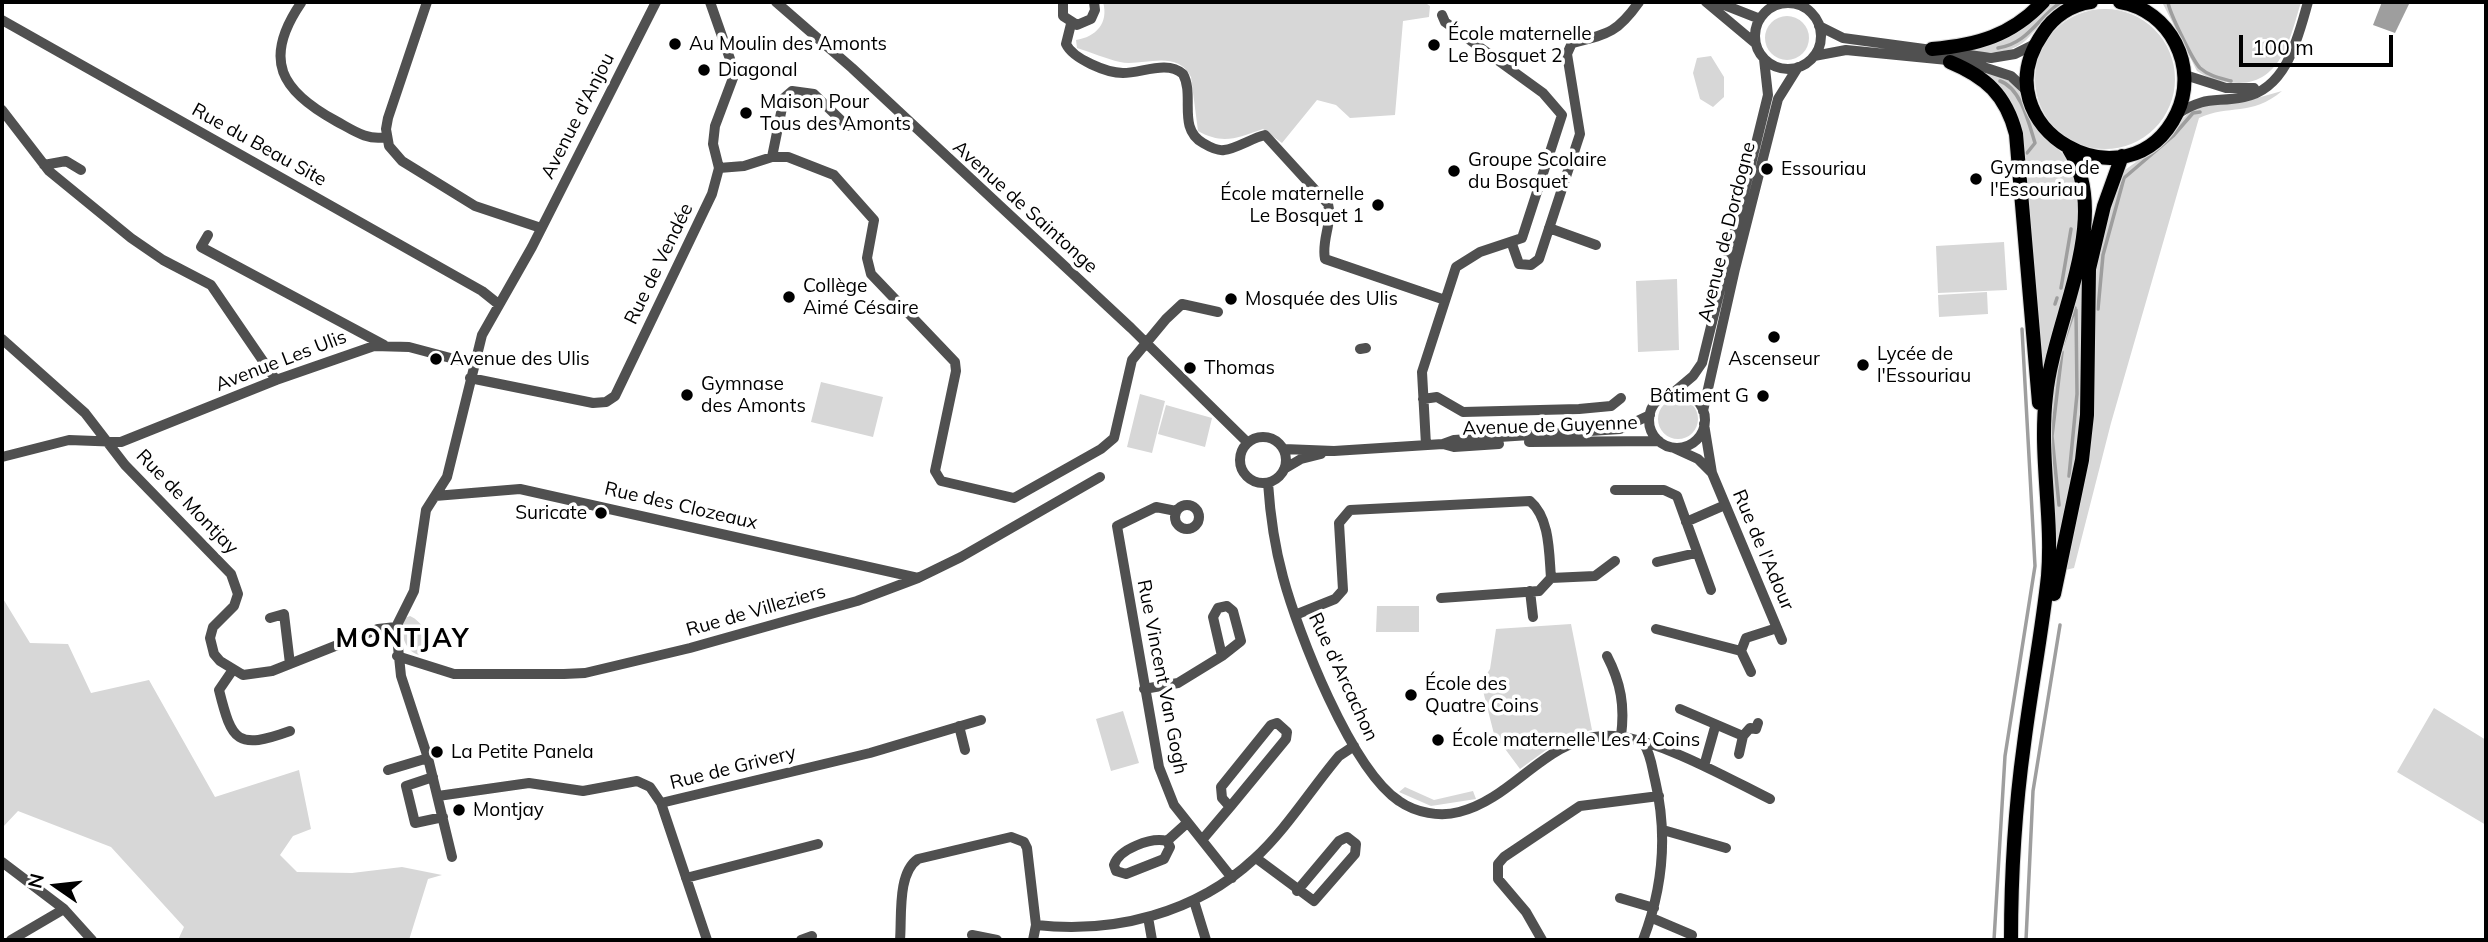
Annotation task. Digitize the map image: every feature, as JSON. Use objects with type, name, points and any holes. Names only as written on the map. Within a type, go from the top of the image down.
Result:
[{"type":"main road","points":[[1932,49],[1993,39],[2028,17],[2043,2]]},
{"type":"main road","points":[[2091,2],[2065,11],[2048,25],[2035,44],[2027,75],[2028,92],[2035,115],[2049,135],[2069,149],[2086,156],[2122,156],[2154,141],[2176,114],[2183,95],[2185,75],[2179,49],[2165,26],[2156,2]]},
{"type":"main road","points":[[2120,2],[2149,13],[2165,26]]},
{"type":"main road","points":[[1950,62],[1993,86],[2011,113],[2016,134],[2043,446],[2050,550],[2019,792],[2011,940]]},
{"type":"main road","points":[[2043,446],[2051,360],[2078,266],[2083,234],[2084,182],[2069,149]]},
{"type":"main road","points":[[2034,677],[2082,460],[2087,415],[2089,269],[2104,206],[2122,156]]},
{"type":"street","points":[[427,2],[388,118],[386,137],[394,155],[475,206],[541,228]]},
{"type":"street","name":"Avenue d'Anjou","points":[[396,627],[414,591],[424,520],[447,477],[481,335],[541,228],[656,2]]},
{"type":"street","name":"Rue de Vendée","points":[[470,378],[593,403],[606,402],[615,396],[712,194],[719,168],[713,144],[715,126],[733,78],[730,60],[710,2]]},
{"type":"street","name":"Avenue de Saintonge","points":[[776,2],[852,68],[1146,342],[1248,442]]},
{"type":"street","points":[[1063,2],[1063,16],[1071,24],[1082,25],[1091,19],[1095,10],[1094,2]]},
{"type":"street","points":[[1512,244],[1519,264],[1531,265],[1539,259],[1580,134],[1567,54],[1572,43],[1611,34],[1622,25],[1639,2]]},
{"type":"street","points":[[1706,2],[1755,43],[1763,59],[1780,68],[1798,67],[1814,56],[1846,50],[1968,62],[1997,70],[2021,82],[2028,92]]},
{"type":"street","points":[[1717,2],[1760,19]]},
{"type":"street","points":[[2176,114],[2203,100],[2242,98],[2258,93],[2283,70],[2295,47],[2308,2]]},
{"type":"street","points":[[301,3],[290,20],[282,44],[281,58],[290,87],[308,105],[365,136],[386,137]]},
{"type":"street","points":[[1755,43],[1760,19],[1777,5],[1794,4],[1810,12],[1819,26],[1821,36],[1814,56]]},
{"type":"street","points":[[1426,445],[1422,372],[1456,267],[1463,260],[1512,244],[1521,238],[1562,115],[1544,93],[1445,22],[1442,15]]},
{"type":"street","name":"Rue du Beau Site","points":[[2,20],[497,303]]},
{"type":"street","points":[[1071,24],[1066,44],[1073,55],[1121,73],[1171,67],[1183,74],[1188,89],[1189,128],[1198,141],[1223,150],[1265,135],[1328,204],[1331,214],[1323,248],[1325,259],[1444,300]]},
{"type":"street","points":[[1819,26],[1843,38],[1991,58],[2015,54],[2035,44]]},
{"type":"street","name":"Avenue de Dordogne","points":[[1674,392],[1693,376],[1702,363],[1768,95],[1763,59]]},
{"type":"street","name":"Avenue de Dordogne","points":[[1703,411],[1778,99],[1798,67]]},
{"type":"street","points":[[2185,75],[2238,90],[2264,87]]},
{"type":"street","points":[[772,157],[784,98],[792,92],[814,94],[847,126]]},
{"type":"street","points":[[2,110],[44,164],[131,238],[163,260],[211,285],[275,380]]},
{"type":"street","points":[[719,168],[744,166],[772,157],[805,162],[834,175],[871,214],[874,229],[867,258],[871,274],[954,362],[956,371],[937,455],[937,478],[1014,498],[1101,449],[1114,438],[1132,360],[1146,342],[1182,304],[1218,312]]},
{"type":"street","points":[[44,164],[66,161],[81,170]]},
{"type":"street","points":[[1549,228],[1596,245]]},
{"type":"street","points":[[208,235],[201,247],[387,346]]},
{"type":"street","points":[[2,339],[85,414],[107,444]]},
{"type":"street","name":"Avenue Les Ulis","points":[[107,444],[121,442],[275,380],[361,349],[387,346],[443,354],[473,364]]},
{"type":"street","points":[[1674,392],[1692,396],[1703,411],[1702,432],[1690,444],[1674,448],[1659,441],[1650,426],[1650,415],[1660,397],[1674,392]]},
{"type":"street","points":[[1423,399],[1437,397],[1463,412],[1590,408],[1611,406],[1621,398]]},
{"type":"street","name":"Avenue de Guyenne","points":[[1284,449],[1334,451],[1620,429],[1650,415]]},
{"type":"street","name":"Rue de l'Adour","points":[[1704,424],[1712,473],[1782,640]]},
{"type":"street","points":[[1268,437],[1284,449],[1284,469],[1268,483],[1248,478],[1241,467],[1240,454],[1248,442],[1268,437]]},
{"type":"street","points":[[2,457],[69,440],[107,444]]},
{"type":"street","name":"Avenue de Guyenne","points":[[1443,444],[1454,447],[1529,442],[1659,441]]},
{"type":"street","name":"Rue de Montjay","points":[[107,444],[156,498],[223,562],[236,583],[238,594],[234,606],[213,627],[210,638],[214,654],[232,671]]},
{"type":"street","name":"Rue de l'Adour","points":[[1674,448],[1698,459],[1712,473]]},
{"type":"street","name":"Avenue de Guyenne","points":[[1284,469],[1301,459],[1334,451]]},
{"type":"street","name":"Rue de Villeziers","points":[[397,656],[454,674],[585,673],[690,648],[857,601],[918,578],[961,557],[1100,477]]},
{"type":"street","name":"Rue d'Arcachon","points":[[1268,483],[1282,576],[1295,615],[1354,746],[1399,802],[1423,812],[1448,815],[1487,800],[1568,744],[1589,737],[1620,736],[1704,766],[1770,799]]},
{"type":"street","name":"Rue des Clozeaux","points":[[435,496],[520,489],[918,578]]},
{"type":"street","points":[[1615,490],[1664,490],[1677,496],[1711,590]]},
{"type":"street","points":[[1295,615],[1335,599],[1343,590],[1339,523],[1350,510],[1530,501],[1537,507],[1548,537],[1552,578]]},
{"type":"street","points":[[1686,522],[1725,505]]},
{"type":"street","name":"Rue Vincent Van Gogh","points":[[1176,511],[1156,507],[1117,526],[1159,767],[1174,805],[1232,878]]},
{"type":"street","points":[[1657,562],[1696,553]]},
{"type":"street","points":[[1441,598],[1539,591],[1552,578],[1595,576],[1615,561]]},
{"type":"street","points":[[1530,591],[1533,617]]},
{"type":"street","points":[[270,618],[284,614],[290,664]]},
{"type":"street","points":[[290,731],[256,741],[241,740],[234,734],[219,690],[232,671],[254,676],[378,629],[396,627],[397,656],[428,758],[452,857]]},
{"type":"street","points":[[1751,672],[1741,651],[1746,638],[1777,628]]},
{"type":"street","points":[[1656,629],[1741,651]]},
{"type":"street","points":[[1144,689],[1178,683],[1222,656]]},
{"type":"street","points":[[1607,656],[1618,677],[1622,696],[1620,736]]},
{"type":"street","points":[[1680,709],[1715,727],[1742,736]]},
{"type":"street","name":"Rue de Grivery","points":[[438,796],[529,783],[583,791],[637,781],[650,787],[661,803],[870,753],[981,720]]},
{"type":"street","points":[[1739,754],[1742,736],[1750,728],[1756,729],[1758,723]]},
{"type":"street","points":[[1202,840],[1230,807],[1286,739],[1287,732],[1282,725],[1270,725],[1222,787],[1222,797],[1230,807]]},
{"type":"street","points":[[959,726],[965,750]]},
{"type":"street","points":[[1704,766],[1715,727]]},
{"type":"street","points":[[1643,940],[1653,913],[1663,830],[1659,796],[1644,744]]},
{"type":"street","points":[[1036,925],[1070,929],[1149,918],[1194,901],[1232,878],[1256,858],[1339,756],[1354,746]]},
{"type":"street","points":[[388,770],[428,758]]},
{"type":"street","points":[[433,777],[406,786],[415,822],[443,817]]},
{"type":"street","points":[[1542,940],[1526,912],[1502,887],[1497,873],[1503,857],[1580,806],[1659,796]]},
{"type":"street","points":[[661,803],[707,940]]},
{"type":"street","points":[[1167,841],[1170,847],[1164,859],[1126,874],[1116,871],[1114,865],[1120,854],[1154,840],[1167,841],[1187,823]]},
{"type":"street","points":[[1663,830],[1726,848]]},
{"type":"street","points":[[900,940],[905,880],[911,864],[918,859],[1011,837],[1024,842],[1027,848],[1036,925],[1033,940]]},
{"type":"street","points":[[1256,858],[1297,891],[1310,900],[1317,898],[1355,854],[1356,844],[1347,837],[1339,841],[1297,891]]},
{"type":"street","points":[[686,878],[818,844]]},
{"type":"street","points":[[2,862],[64,909],[92,940]]},
{"type":"street","points":[[1620,898],[1692,935]]},
{"type":"street","points":[[1194,901],[1206,940]]},
{"type":"street","points":[[11,940],[64,909]]},
{"type":"street","points":[[1149,918],[1152,940]]},
{"type":"street","points":[[972,935],[997,940]]},
{"type":"shaded area","points":[[1103,2],[1424,2],[1430,6],[1429,17],[1403,21],[1395,115],[1350,118],[1336,105],[1317,100],[1282,143],[1263,129],[1230,139],[1215,138],[1198,131],[1191,77],[1185,68],[1177,63],[1158,60],[1120,62],[1077,48],[1076,40],[1090,36],[1099,28],[1104,16]]},
{"type":"shaded area","points":[[2049,2],[2070,2],[2042,23],[2017,47],[2005,51],[1965,51]]},
{"type":"shaded area","points":[[2162,2],[2301,2],[2288,42],[2275,66],[2254,81],[2239,83],[2217,80],[2197,71]]},
{"type":"shaded area","points":[[2382,2],[2410,2],[2395,33],[2373,25]]},
{"type":"shaded area","points":[[2105,9],[2132,14],[2154,30],[2170,52],[2175,79],[2170,106],[2154,128],[2132,144],[2105,149],[2078,144],[2056,128],[2040,106],[2035,79],[2040,52],[2056,30],[2078,14]]},
{"type":"shaded area","points":[[1787,16],[1803,22],[1809,38],[1803,54],[1787,60],[1771,54],[1765,38],[1771,22]]},
{"type":"shaded area","points":[[1711,56],[1724,77],[1724,97],[1713,107],[1700,99],[1693,73],[1697,58]]},
{"type":"shaded area","points":[[1984,72],[2010,79],[2018,88],[2032,123],[2069,160],[2080,183],[2076,256],[2043,385],[2019,125]]},
{"type":"shaded area","points":[[2282,91],[2260,104],[2199,118],[2111,423],[2074,568],[2065,570],[2086,477],[2095,266],[2122,172],[2160,145],[2188,113],[2202,105],[2250,100]]},
{"type":"shaded area","points":[[2004,242],[2007,290],[1938,293],[1936,246]]},
{"type":"shaded area","points":[[2082,268],[2083,365],[2078,449],[2050,594],[2049,390]]},
{"type":"shaded area","points":[[1677,279],[1679,350],[1638,352],[1636,281]]},
{"type":"shaded area","points":[[1987,292],[1988,314],[1939,317],[1938,295]]},
{"type":"shaded area","points":[[821,382],[883,397],[873,437],[811,422]]},
{"type":"shaded area","points":[[1140,394],[1165,401],[1152,453],[1127,447]]},
{"type":"shaded area","points":[[1678,399],[1686,400],[1692,405],[1697,411],[1697,427],[1692,433],[1686,438],[1678,439],[1670,438],[1664,433],[1659,427],[1658,419],[1659,411],[1664,405],[1670,400]]},
{"type":"shaded area","points":[[1166,405],[1212,418],[1205,447],[1158,434]]},
{"type":"shaded area","points":[[2,597],[30,643],[68,644],[91,693],[149,680],[215,797],[299,770],[311,829],[293,836],[280,855],[297,872],[352,873],[402,867],[442,875],[428,879],[409,940],[178,940],[184,927],[111,847],[18,811],[2,828]]},
{"type":"shaded area","points":[[1377,606],[1419,606],[1419,632],[1376,632]]},
{"type":"shaded area","points":[[410,616],[419,622],[426,635],[427,650],[419,655],[406,645],[404,640],[403,623],[405,618]]},
{"type":"shaded area","points":[[1571,624],[1592,730],[1564,737],[1520,769],[1494,734],[1481,683],[1490,669],[1496,629]]},
{"type":"shaded area","points":[[2434,708],[2486,740],[2486,825],[2397,772]]},
{"type":"shaded area","points":[[1123,711],[1139,763],[1111,771],[1096,719]]},
{"type":"shaded area","points":[[1405,787],[1434,800],[1473,791],[1476,799],[1431,806],[1399,792]]},
{"type":"waterway","points":[[1998,48],[2008,46],[2025,36],[2061,2]]},
{"type":"waterway","points":[[2168,2],[2172,16],[2200,68],[2211,75],[2231,81]]},
{"type":"waterway","points":[[2000,81],[2013,91],[2027,117],[2035,143],[2027,153]]},
{"type":"waterway","points":[[2098,309],[2103,255],[2124,178],[2173,136],[2193,113],[2200,112]]},
{"type":"waterway","points":[[2061,288],[2071,229]]},
{"type":"waterway","points":[[2055,304],[2057,298]]},
{"type":"waterway","points":[[2063,344],[2075,308]]},
{"type":"waterway","points":[[2069,476],[2077,394],[2076,310]]},
{"type":"waterway","points":[[1994,940],[2005,756],[2035,566],[2022,329]]},
{"type":"waterway","points":[[2059,505],[2052,436],[2062,352]]},
{"type":"waterway","points":[[2026,940],[2033,791],[2060,625]]},
{"type":"place","name":"Au Moulin des Amonts","points":[[675,44]]},
{"type":"place","name":"École maternelle Le Bosquet 2","points":[[1434,45]]},
{"type":"place","name":"Diagonal","points":[[704,70]]},
{"type":"place","name":"Maison Pour Tous des Amonts","points":[[746,113]]},
{"type":"place","name":"Essouriau","points":[[1767,169]]},
{"type":"place","name":"Groupe Scolaire du Bosquet","points":[[1454,171]]},
{"type":"place","name":"Gymnase de l'Essouriau","points":[[1976,179]]},
{"type":"place","name":"École maternelle Le Bosquet 1","points":[[1378,205]]},
{"type":"place","name":"Collège Aimé Césaire","points":[[789,297]]},
{"type":"place","name":"Mosquée des Ulis","points":[[1231,299]]},
{"type":"place","name":"Ascenseur","points":[[1774,337]]},
{"type":"place","name":"Avenue des Ulis","points":[[436,359]]},
{"type":"place","name":"Lycée de l'Essouriau","points":[[1863,365]]},
{"type":"place","name":"Thomas","points":[[1190,368]]},
{"type":"place","name":"Gymnase des Amonts","points":[[687,395]]},
{"type":"place","name":"Bâtiment G","points":[[1763,396]]},
{"type":"place","name":"Suricate","points":[[601,513]]},
{"type":"place","name":"École des Quatre Coins","points":[[1411,695]]},
{"type":"place","name":"École maternelle Les 4 Coins","points":[[1438,740]]},
{"type":"place","name":"La Petite Panela","points":[[437,752]]},
{"type":"place","name":"Montjay","points":[[459,810]]},
{"type":"district","name":"MONTJAY","points":[[403,639]]}]
